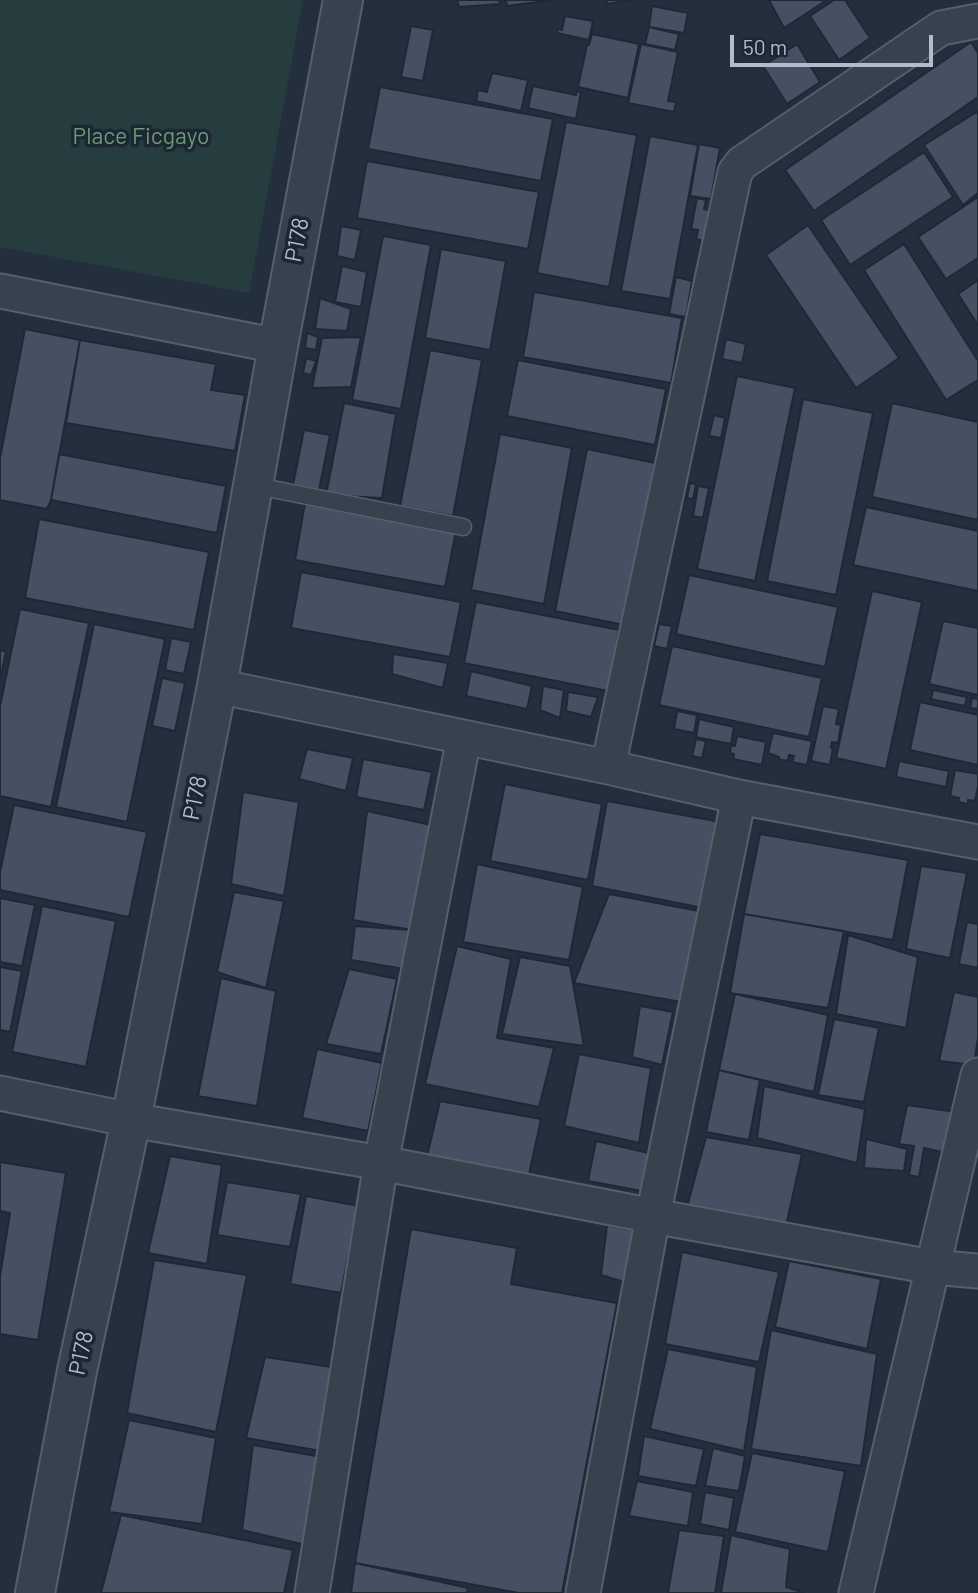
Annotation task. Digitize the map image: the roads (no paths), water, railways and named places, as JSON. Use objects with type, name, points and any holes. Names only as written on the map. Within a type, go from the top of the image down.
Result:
[{"type":"street","name":"P178","points":[[35,1593],[216,686],[342,0]]},
{"type":"street","points":[[608,767],[735,172],[742,163],[941,28],[978,21]]},
{"type":"street","points":[[0,291],[278,346]]},
{"type":"street","points":[[216,686],[608,767],[739,797],[978,842]]},
{"type":"street","points":[[312,1593],[381,1163],[464,738]]},
{"type":"street","points":[[583,1593],[653,1216],[739,797]]},
{"type":"street","points":[[856,1593],[978,1075]]},
{"type":"street","points":[[0,1093],[131,1120],[381,1163],[932,1267],[978,1271]]},
{"type":"lane","points":[[252,485],[463,527]]},
{"type":"park label","name":"Place Ficgayo","points":[[141,136]]}]
